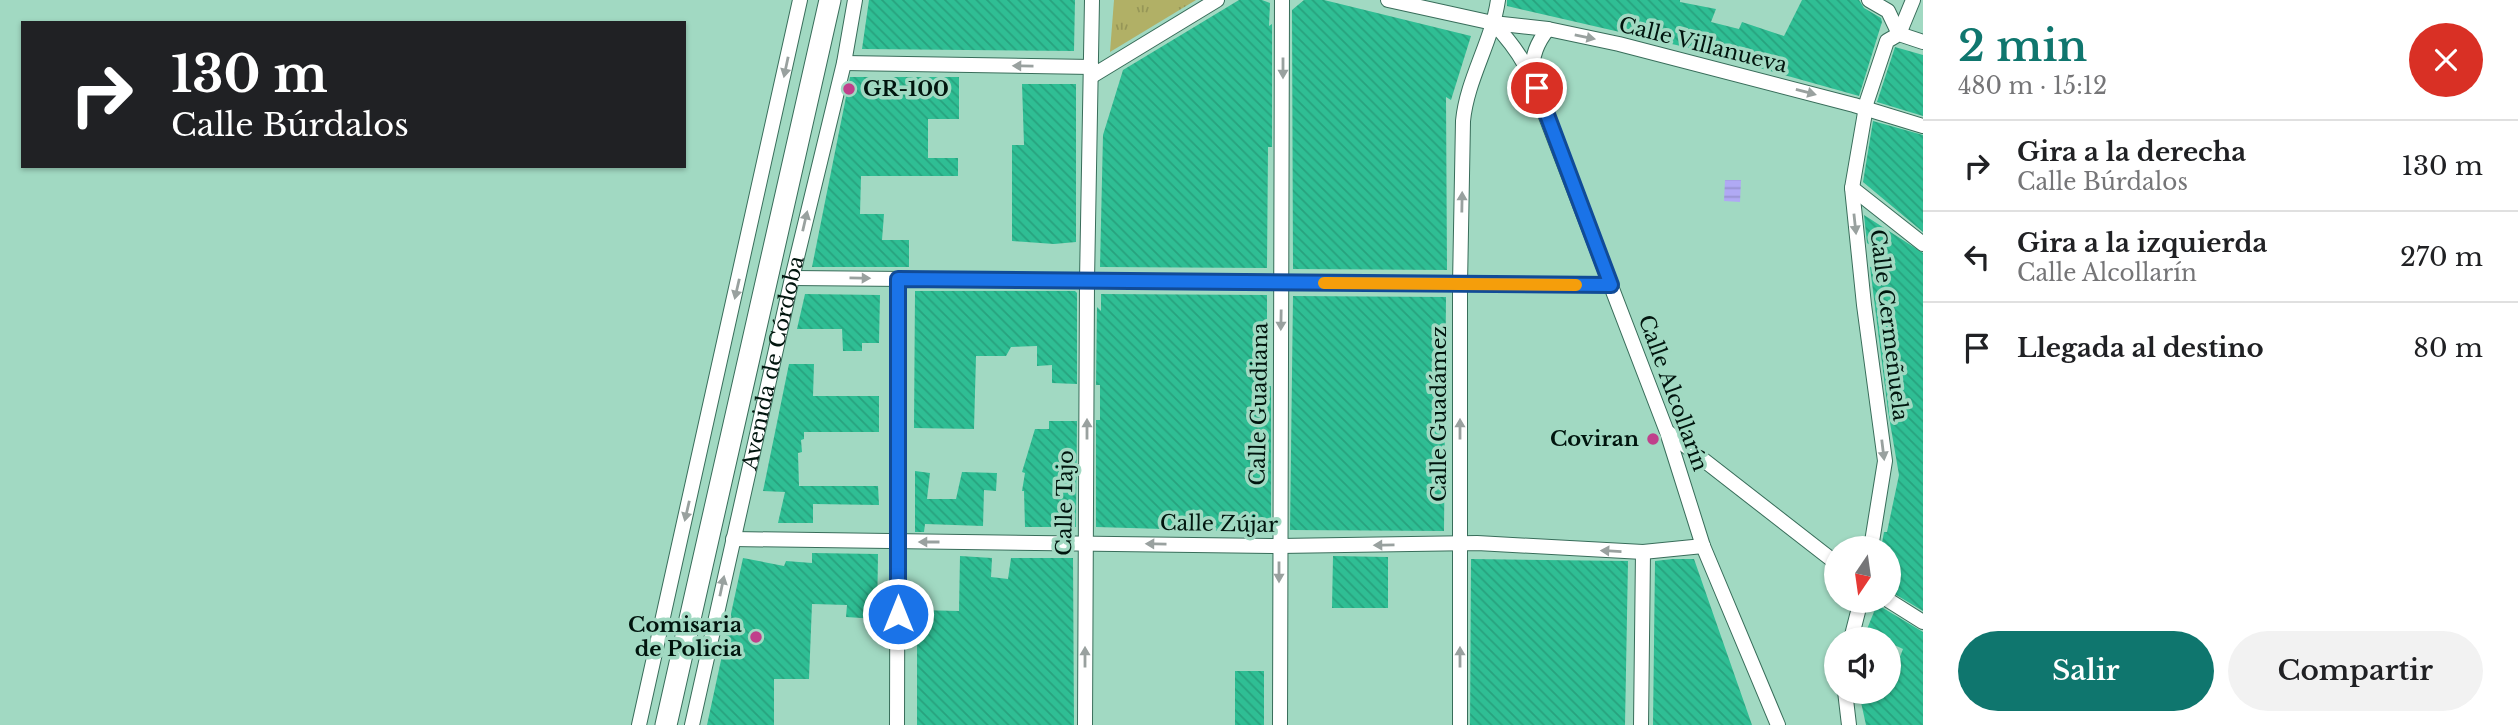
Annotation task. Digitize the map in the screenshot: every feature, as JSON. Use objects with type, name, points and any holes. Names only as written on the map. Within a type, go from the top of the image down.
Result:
[{"type":"street","points":[[639,725],[800,0]]},
{"type":"street","name":"Avenida de Córdoba","points":[[692,725],[792,278],[844,63],[855,0]]},
{"type":"street","name":"Calle Tajo","points":[[1085,725],[1087,281],[1092,0]]},
{"type":"street","points":[[844,63],[1092,72],[1217,0]]},
{"type":"street","name":"Calle Guadiana","points":[[1280,725],[1282,0]]},
{"type":"street","name":"Calle Villanueva","points":[[1388,0],[1493,23],[1548,29],[1644,51],[1866,108],[1923,126]]},
{"type":"street","name":"Calle Guadámez","points":[[1460,725],[1460,285],[1465,100],[1493,23],[1498,0]]},
{"type":"street","points":[[1869,0],[1888,11],[1899,34],[1923,42]]},
{"type":"street","name":"Calle Cermeñuela","points":[[1873,536],[1885,461],[1864,305],[1852,188],[1866,108],[1887,41],[1899,34],[1913,0]]},
{"type":"street","name":"Avenida de Córdoba","points":[[666,725],[827,4]]},
{"type":"street","name":"Calle Alcollarín","points":[[1493,23],[1517,51],[1531,74],[1667,432],[1703,546],[1778,725]]},
{"type":"street","points":[[1531,74],[1533,54],[1538,41],[1548,29]]},
{"type":"street","points":[[1852,188],[1923,244]]},
{"type":"street","points":[[792,278],[1611,285]]},
{"type":"street","points":[[897,725],[898,279]]},
{"type":"street","points":[[1667,432],[1824,554]]},
{"type":"street","name":"Calle Zújar","points":[[733,539],[1279,546],[1460,544],[1643,552],[1703,546]]},
{"type":"street","points":[[1641,725],[1643,552]]},
{"type":"street","points":[[1901,608],[1923,622]]},
{"type":"street","points":[[1847,704],[1849,725]]},
{"type":"green space","points":[[1114,0],[1196,0],[1110,52]]},
{"type":"shaded area","points":[[1725,180],[1741,180],[1740,202],[1724,201]]},
{"type":"building","points":[[869,0],[1075,0],[1074,51],[862,49]]},
{"type":"building","points":[[1239,0],[1262,0],[1270,3],[1272,147],[1268,147],[1267,268],[1100,267],[1103,135],[1123,70]]},
{"type":"building","points":[[1304,0],[1324,0],[1471,36],[1451,100],[1446,97],[1447,270],[1293,269],[1292,10]]},
{"type":"building","points":[[1507,0],[1680,0],[1716,9],[1711,22],[1739,29],[1742,22],[1784,36],[1802,0],[1859,0],[1864,8],[1881,18],[1882,22],[1859,96],[1685,47],[1507,6]]},
{"type":"building","points":[[1895,47],[1923,55],[1923,116],[1877,102]]},
{"type":"building","points":[[850,77],[959,77],[959,119],[928,119],[928,158],[958,158],[958,176],[861,176],[860,214],[884,214],[882,240],[909,240],[909,267],[812,267]]},
{"type":"building","points":[[1022,84],[1076,84],[1076,242],[1054,244],[1012,241],[1012,145],[1024,145]]},
{"type":"building","points":[[1873,121],[1923,135],[1923,232],[1863,182]]},
{"type":"building","points":[[1864,215],[1923,253],[1923,611],[1901,598],[1901,536],[1883,536],[1884,532],[1887,532],[1899,475],[1870,267],[1896,263],[1867,243]]},
{"type":"building","points":[[915,291],[1075,291],[1077,384],[1052,383],[1052,365],[1037,366],[1037,346],[1011,347],[1006,356],[976,356],[974,429],[914,428]]},
{"type":"building","points":[[805,294],[880,295],[879,343],[862,343],[862,351],[843,351],[842,329],[797,329]]},
{"type":"building","points":[[1101,294],[1267,295],[1267,386],[1271,386],[1271,530],[1096,527],[1096,420],[1100,420],[1100,385],[1096,385],[1097,307],[1101,311]]},
{"type":"building","points":[[1293,296],[1446,297],[1444,531],[1290,530]]},
{"type":"building","points":[[789,364],[814,364],[813,396],[879,396],[879,432],[804,432],[804,439],[801,440],[802,452],[798,453],[799,486],[878,486],[879,505],[813,504],[813,523],[778,523],[785,492],[763,491]]},
{"type":"building","points":[[1049,421],[1077,421],[1076,527],[1025,527],[1022,491],[1025,473],[1022,472],[1035,429],[1049,429]]},
{"type":"building","points":[[915,471],[930,473],[927,499],[956,499],[962,472],[997,473],[996,491],[984,490],[983,526],[925,524],[924,532],[915,532]]},
{"type":"building","points":[[812,553],[878,554],[877,619],[846,617],[847,605],[812,604],[809,679],[774,679],[774,725],[707,725],[743,558],[784,566],[786,561],[812,563]]},
{"type":"building","points":[[960,556],[992,558],[991,577],[1008,579],[1011,558],[1073,558],[1074,725],[917,725],[917,610],[959,611]]},
{"type":"building","points":[[1333,556],[1388,557],[1388,608],[1332,608]]},
{"type":"building","points":[[1471,559],[1628,561],[1625,725],[1470,725]]},
{"type":"building","points":[[1694,559],[1752,725],[1653,725],[1655,561]]},
{"type":"building","points":[[1874,613],[1891,613],[1923,632],[1923,725],[1866,725],[1861,704],[1901,704],[1903,649],[1901,627],[1868,627]]},
{"type":"building","points":[[1235,671],[1264,671],[1264,725],[1235,725]]},
{"type":"slow traffic","points":[[1324,283],[1576,285]]},
{"type":"place","name":"GR-100","points":[[849,89]]},
{"type":"place","name":"Coviran","points":[[1653,439]]},
{"type":"place","name":"Comisaria de Policia","points":[[756,637]]},
{"type":"route","points":[[898,614],[898,279],[1611,285],[1537,88]]}]
